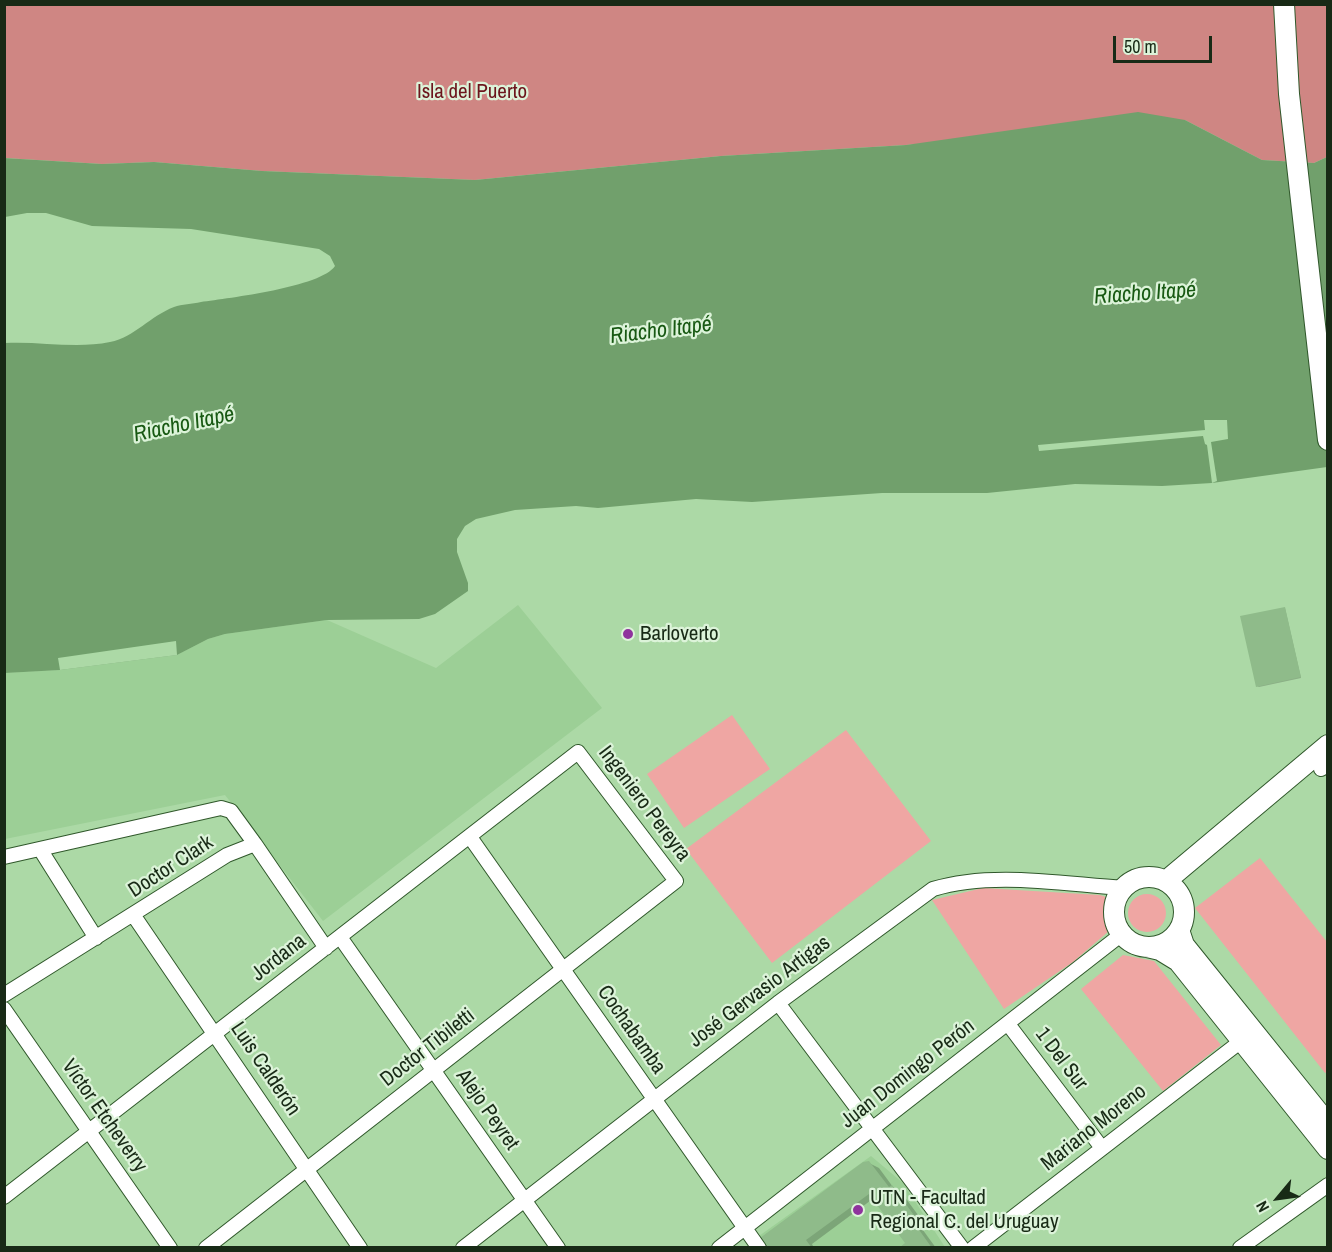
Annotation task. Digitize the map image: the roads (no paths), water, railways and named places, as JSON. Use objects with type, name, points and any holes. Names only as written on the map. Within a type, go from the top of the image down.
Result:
[{"type":"street","points":[[1276,4],[1284,34]]},
{"type":"street","points":[[1284,4],[1289,94],[1328,440]]},
{"type":"street","points":[[1171,885],[1328,745]]},
{"type":"street","name":"Jordana","points":[[4,1197],[578,752]]},
{"type":"street","name":"Ingeniero Pereyra","points":[[578,752],[676,881]]},
{"type":"street","points":[[1171,885],[1325,766]]},
{"type":"street","points":[[4,857],[221,808],[231,811],[326,948]]},
{"type":"street","name":"Cochabamba","points":[[470,837],[759,1248]]},
{"type":"street","name":"Doctor Clark","points":[[4,995],[134,916],[227,855],[255,844]]},
{"type":"street","points":[[40,849],[96,938]]},
{"type":"street","points":[[1148,947],[1166,943],[1179,930],[1184,909],[1171,885],[1143,877],[1123,888],[1115,906],[1114,915],[1122,934],[1129,940],[1148,947],[1160,950],[1178,961],[1240,1042],[1328,1149]]},
{"type":"street","name":"Doctor Tibiletti","points":[[206,1248],[676,881]]},
{"type":"street","name":"José Gervasio Artigas","points":[[463,1248],[778,1003],[933,889],[957,881],[1014,881],[1123,888]]},
{"type":"street","name":"Luis Calderón","points":[[134,916],[360,1248]]},
{"type":"street","points":[[1179,930],[1184,945],[1328,1124]]},
{"type":"street","name":"Juan Domingo Perón","points":[[719,1248],[1122,934]]},
{"type":"street","name":"Alejo Peyret","points":[[340,937],[558,1248]]},
{"type":"street","points":[[778,1003],[962,1248]]},
{"type":"street","name":"Víctor Etcheverry","points":[[4,1009],[170,1248]]},
{"type":"street","name":"1 Del Sur","points":[[1008,1024],[1102,1148]]},
{"type":"street","name":"Mariano Moreno","points":[[973,1248],[1240,1042]]},
{"type":"street","points":[[1240,1248],[1328,1185]]},
{"type":"water","name":"Riacho Itapé","points":[[1138,112],[1185,120],[1262,160],[1314,163],[1327,157],[1327,467],[1212,483],[1162,486],[1075,484],[987,493],[882,493],[752,502],[696,499],[598,508],[576,506],[515,510],[476,519],[465,526],[457,539],[457,552],[468,583],[468,591],[435,614],[419,619],[327,620],[225,634],[208,639],[177,655],[60,670],[5,673],[5,343],[84,345],[110,342],[127,336],[174,307],[294,286],[312,280],[335,266],[330,256],[319,249],[191,229],[92,226],[46,213],[27,213],[5,217],[4,158],[102,164],[154,162],[262,171],[475,180],[721,156],[906,145]]},
{"type":"place","name":"Barloverto","points":[[628,634]]},
{"type":"place","name":"UTN - Facultad Regional C. del Uruguay","points":[[858,1210]]},
{"type":"park label","name":"Isla del Puerto","points":[[472,92]]}]
